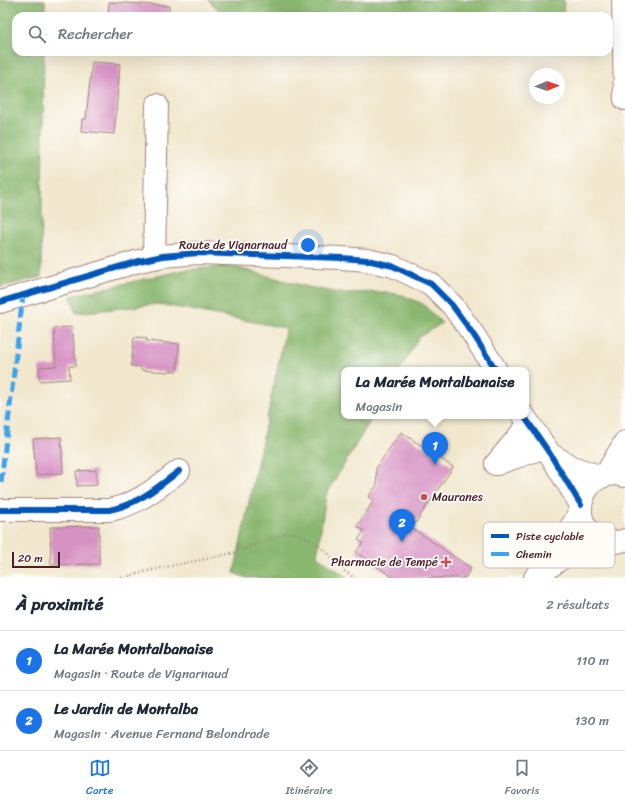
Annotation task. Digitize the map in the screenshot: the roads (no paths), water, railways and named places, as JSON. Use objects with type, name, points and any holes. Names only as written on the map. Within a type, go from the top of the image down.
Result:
[{"type":"street","points":[[623,0],[625,99]]},
{"type":"street","points":[[154,258],[157,105]]},
{"type":"street","name":"Route de Vignarnaud","points":[[0,302],[139,261],[154,258],[198,253],[334,257],[367,260],[393,266],[431,284],[452,305],[494,367]]},
{"type":"street","points":[[584,522],[580,508],[548,451],[527,420],[496,464],[548,451],[572,467],[610,476]]},
{"type":"street","points":[[574,522],[584,494],[591,484],[610,476],[625,442]]},
{"type":"street","points":[[0,510],[109,510],[119,508],[147,495],[179,471]]},
{"type":"street","points":[[537,576],[548,568]]},
{"type":"place","name":"La Marée Montalbanaise","points":[[435,465]]},
{"type":"place","name":"Mauranes","points":[[424,497]]},
{"type":"place","name":"Le Jardin de Montalba","points":[[402,542]]},
{"type":"place","name":"Pharmacie de Tempé","points":[[446,562]]}]
